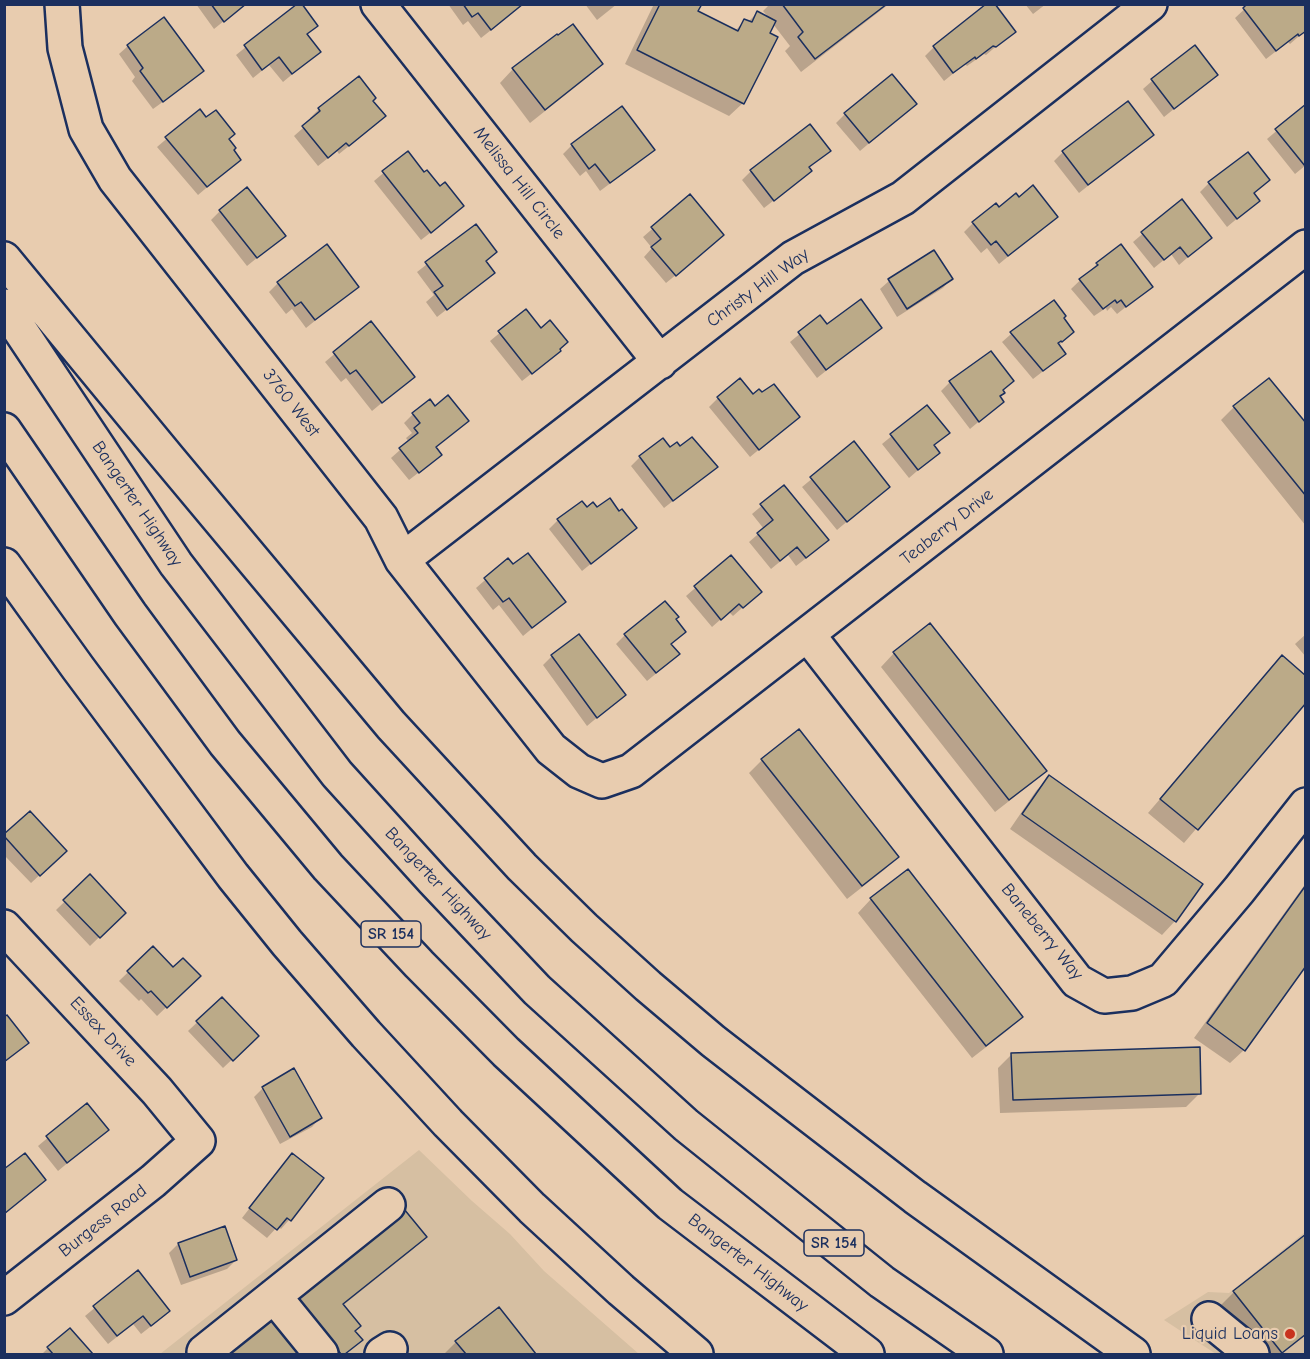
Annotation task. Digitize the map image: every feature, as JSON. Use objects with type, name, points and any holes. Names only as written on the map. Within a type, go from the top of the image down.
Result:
[{"type":"main road","name":"3760 West","points":[[62,4],[65,48],[86,129],[115,179],[381,518],[402,560],[551,749],[579,771]]},
{"type":"main road","name":"Melissa Hill Circle","points":[[378,4],[660,362]]},
{"type":"main road","name":"Christy Hill Way","points":[[402,560],[793,258],[903,198],[1150,4]]},
{"type":"main road","name":"Teaberry Drive","points":[[579,771],[603,781],[632,771],[1305,247]]},
{"type":"main road","points":[[4,259],[384,716],[515,859],[584,928],[656,993],[772,1087],[915,1197],[1133,1354]]},
{"type":"main road","name":"Bangerter Highway","points":[[4,306],[176,564],[338,774],[433,880],[537,990],[686,1125],[882,1282],[986,1354]]},
{"type":"main road","name":"Bangerter Highway","points":[[4,430],[130,614],[225,743],[328,867],[418,964],[506,1052],[670,1204],[867,1354]]},
{"type":"main road","points":[[4,565],[226,867],[287,943],[366,1034],[532,1208],[621,1290],[696,1354]]},
{"type":"main road","name":"Baneberry Way","points":[[808,635],[1077,981],[1104,996],[1132,993],[1163,980],[1239,890],[1305,805]]},
{"type":"main road","name":"Essex Drive","points":[[6,932],[158,1091],[198,1141]]},
{"type":"main road","name":"Burgess Road","points":[[4,1298],[153,1181],[198,1141]]},
{"type":"main road","points":[[206,1354],[204,1352],[388,1205]]},
{"type":"main road","points":[[274,1296],[321,1354]]},
{"type":"main road","points":[[1209,1319],[1252,1354]]},
{"type":"shaded area","points":[[419,1150],[510,1234],[544,1271],[639,1354],[160,1354]]},
{"type":"shaded area","points":[[1305,1232],[1305,1354],[1216,1354],[1164,1320],[1208,1292],[1229,1293]]},
{"type":"building","points":[[211,4],[246,4],[224,22]]},
{"type":"building","points":[[297,4],[302,4],[318,26],[307,34],[321,52],[292,74],[279,57],[262,70],[244,45]]},
{"type":"building","points":[[463,4],[523,4],[491,30],[478,13],[472,17]]},
{"type":"building","points":[[660,4],[702,4],[698,11],[738,31],[744,19],[752,22],[757,11],[776,21],[770,33],[778,37],[744,104],[637,50]]},
{"type":"building","points":[[782,4],[887,4],[815,59],[798,37],[803,32]]},
{"type":"building","points":[[986,4],[995,4],[1016,32],[953,73],[933,46]]},
{"type":"building","points":[[1247,4],[1305,4],[1306,31],[1299,36],[1298,34],[1276,51],[1243,8]]},
{"type":"building","points":[[164,17],[204,71],[163,102],[140,71],[143,68],[127,45]]},
{"type":"building","points":[[573,24],[603,64],[545,110],[512,68]]},
{"type":"building","points":[[1195,45],[1218,75],[1174,109],[1151,79]]},
{"type":"building","points":[[892,74],[917,104],[869,143],[844,113]]},
{"type":"building","points":[[359,76],[376,98],[373,101],[386,116],[349,146],[346,143],[328,158],[302,126],[320,111],[318,108]]},
{"type":"building","points":[[1128,101],[1154,135],[1088,185],[1062,151]]},
{"type":"building","points":[[1306,104],[1306,166],[1305,166],[1275,129]]},
{"type":"building","points":[[622,106],[655,150],[610,183],[595,164],[589,169],[571,144]]},
{"type":"building","points":[[200,109],[206,117],[216,110],[235,134],[229,139],[241,160],[207,187],[165,137]]},
{"type":"building","points":[[810,124],[831,151],[809,167],[812,171],[774,201],[750,170]]},
{"type":"building","points":[[408,151],[424,172],[427,170],[440,186],[445,182],[464,206],[431,233],[382,171]]},
{"type":"building","points":[[1248,152],[1270,180],[1254,193],[1260,201],[1237,219],[1208,182]]},
{"type":"building","points":[[1033,185],[1058,217],[1008,256],[996,241],[991,245],[972,222],[996,203],[999,207],[1016,193],[1019,197]]},
{"type":"building","points":[[247,187],[286,236],[257,258],[219,210]]},
{"type":"building","points":[[690,194],[724,235],[676,276],[651,247],[661,239],[651,227]]},
{"type":"building","points":[[1182,199],[1212,238],[1188,257],[1180,247],[1164,260],[1141,232]]},
{"type":"building","points":[[476,224],[497,252],[486,261],[495,273],[447,310],[434,292],[443,286],[425,262]]},
{"type":"building","points":[[327,244],[359,287],[315,320],[301,302],[295,306],[277,282]]},
{"type":"building","points":[[1121,244],[1153,287],[1126,307],[1121,300],[1117,303],[1115,300],[1103,309],[1079,279]]},
{"type":"building","points":[[934,250],[953,279],[907,309],[888,279]]},
{"type":"building","points":[[861,299],[882,328],[826,370],[798,332],[820,315],[827,324]]},
{"type":"building","points":[[1054,300],[1074,332],[1058,343],[1066,354],[1043,371],[1010,332]]},
{"type":"building","points":[[526,309],[541,328],[550,320],[568,342],[560,349],[561,351],[532,374],[498,331]]},
{"type":"building","points":[[371,321],[415,377],[382,403],[356,370],[350,374],[333,352]]},
{"type":"building","points":[[991,351],[1014,381],[1003,390],[1005,393],[1000,396],[1004,402],[979,422],[949,381]]},
{"type":"building","points":[[740,378],[753,394],[759,389],[762,392],[774,384],[800,417],[759,450],[717,397]]},
{"type":"building","points":[[1269,378],[1306,423],[1306,496],[1233,406]]},
{"type":"building","points":[[448,395],[469,421],[436,447],[442,455],[419,473],[399,448],[418,433],[414,428],[420,423],[412,413],[430,399],[435,406]]},
{"type":"building","points":[[927,405],[950,433],[934,445],[940,453],[918,470],[890,434]]},
{"type":"building","points":[[692,437],[718,467],[673,501],[639,456],[663,438],[670,447],[677,442],[680,446]]},
{"type":"building","points":[[854,441],[890,487],[847,522],[810,477]]},
{"type":"building","points":[[784,485],[829,540],[806,558],[797,547],[780,561],[757,533],[773,520],[760,504]]},
{"type":"building","points":[[610,498],[619,511],[622,509],[637,528],[591,564],[557,519],[582,501],[587,507],[593,502],[597,507]]},
{"type":"building","points":[[528,553],[566,602],[532,628],[509,598],[503,602],[484,578],[508,558],[513,564]]},
{"type":"building","points":[[731,555],[762,592],[743,608],[739,604],[721,620],[694,586]]},
{"type":"building","points":[[665,601],[679,617],[676,619],[686,632],[671,644],[680,654],[656,673],[624,634]]},
{"type":"building","points":[[930,623],[1047,771],[1009,800],[893,652]]},
{"type":"building","points":[[579,634],[626,695],[597,718],[551,655]]},
{"type":"building","points":[[1282,655],[1306,676],[1306,703],[1198,830],[1160,799]]},
{"type":"building","points":[[799,729],[899,857],[862,886],[761,759]]},
{"type":"building","points":[[1049,775],[1203,884],[1176,922],[1022,814]]},
{"type":"building","points":[[30,811],[67,851],[40,876],[4,836]]},
{"type":"building","points":[[908,869],[1023,1017],[986,1046],[870,898]]},
{"type":"building","points":[[90,874],[126,913],[100,938],[63,900]]},
{"type":"building","points":[[1306,885],[1306,966],[1245,1051],[1207,1023]]},
{"type":"building","points":[[153,946],[173,967],[183,958],[201,976],[167,1008],[151,991],[148,993],[127,971]]},
{"type":"building","points":[[222,997],[259,1036],[233,1061],[196,1021]]},
{"type":"building","points":[[7,1015],[29,1043],[4,1062],[4,1017]]},
{"type":"building","points":[[1200,1047],[1201,1094],[1013,1100],[1011,1053]]},
{"type":"building","points":[[294,1068],[322,1118],[290,1137],[262,1087]]},
{"type":"building","points":[[87,1103],[109,1130],[67,1163],[46,1136]]},
{"type":"building","points":[[25,1153],[46,1180],[4,1214],[4,1169]]},
{"type":"building","points":[[292,1153],[324,1178],[291,1221],[287,1218],[277,1230],[249,1208]]},
{"type":"building","points":[[404,1209],[427,1237],[343,1304],[361,1326],[355,1331],[363,1340],[345,1354],[341,1354],[295,1297]]},
{"type":"building","points":[[225,1226],[237,1260],[190,1277],[178,1243]]},
{"type":"building","points":[[1306,1234],[1306,1334],[1282,1353],[1233,1291]]},
{"type":"building","points":[[138,1270],[170,1311],[151,1326],[143,1316],[117,1336],[93,1306]]},
{"type":"building","points":[[499,1307],[536,1354],[466,1354],[455,1341]]},
{"type":"building","points":[[271,1315],[303,1354],[225,1354]]},
{"type":"building","points":[[70,1328],[93,1354],[53,1354],[47,1347]]},
{"type":"place","name":"Liquid Loans","points":[[1290,1334]]}]
